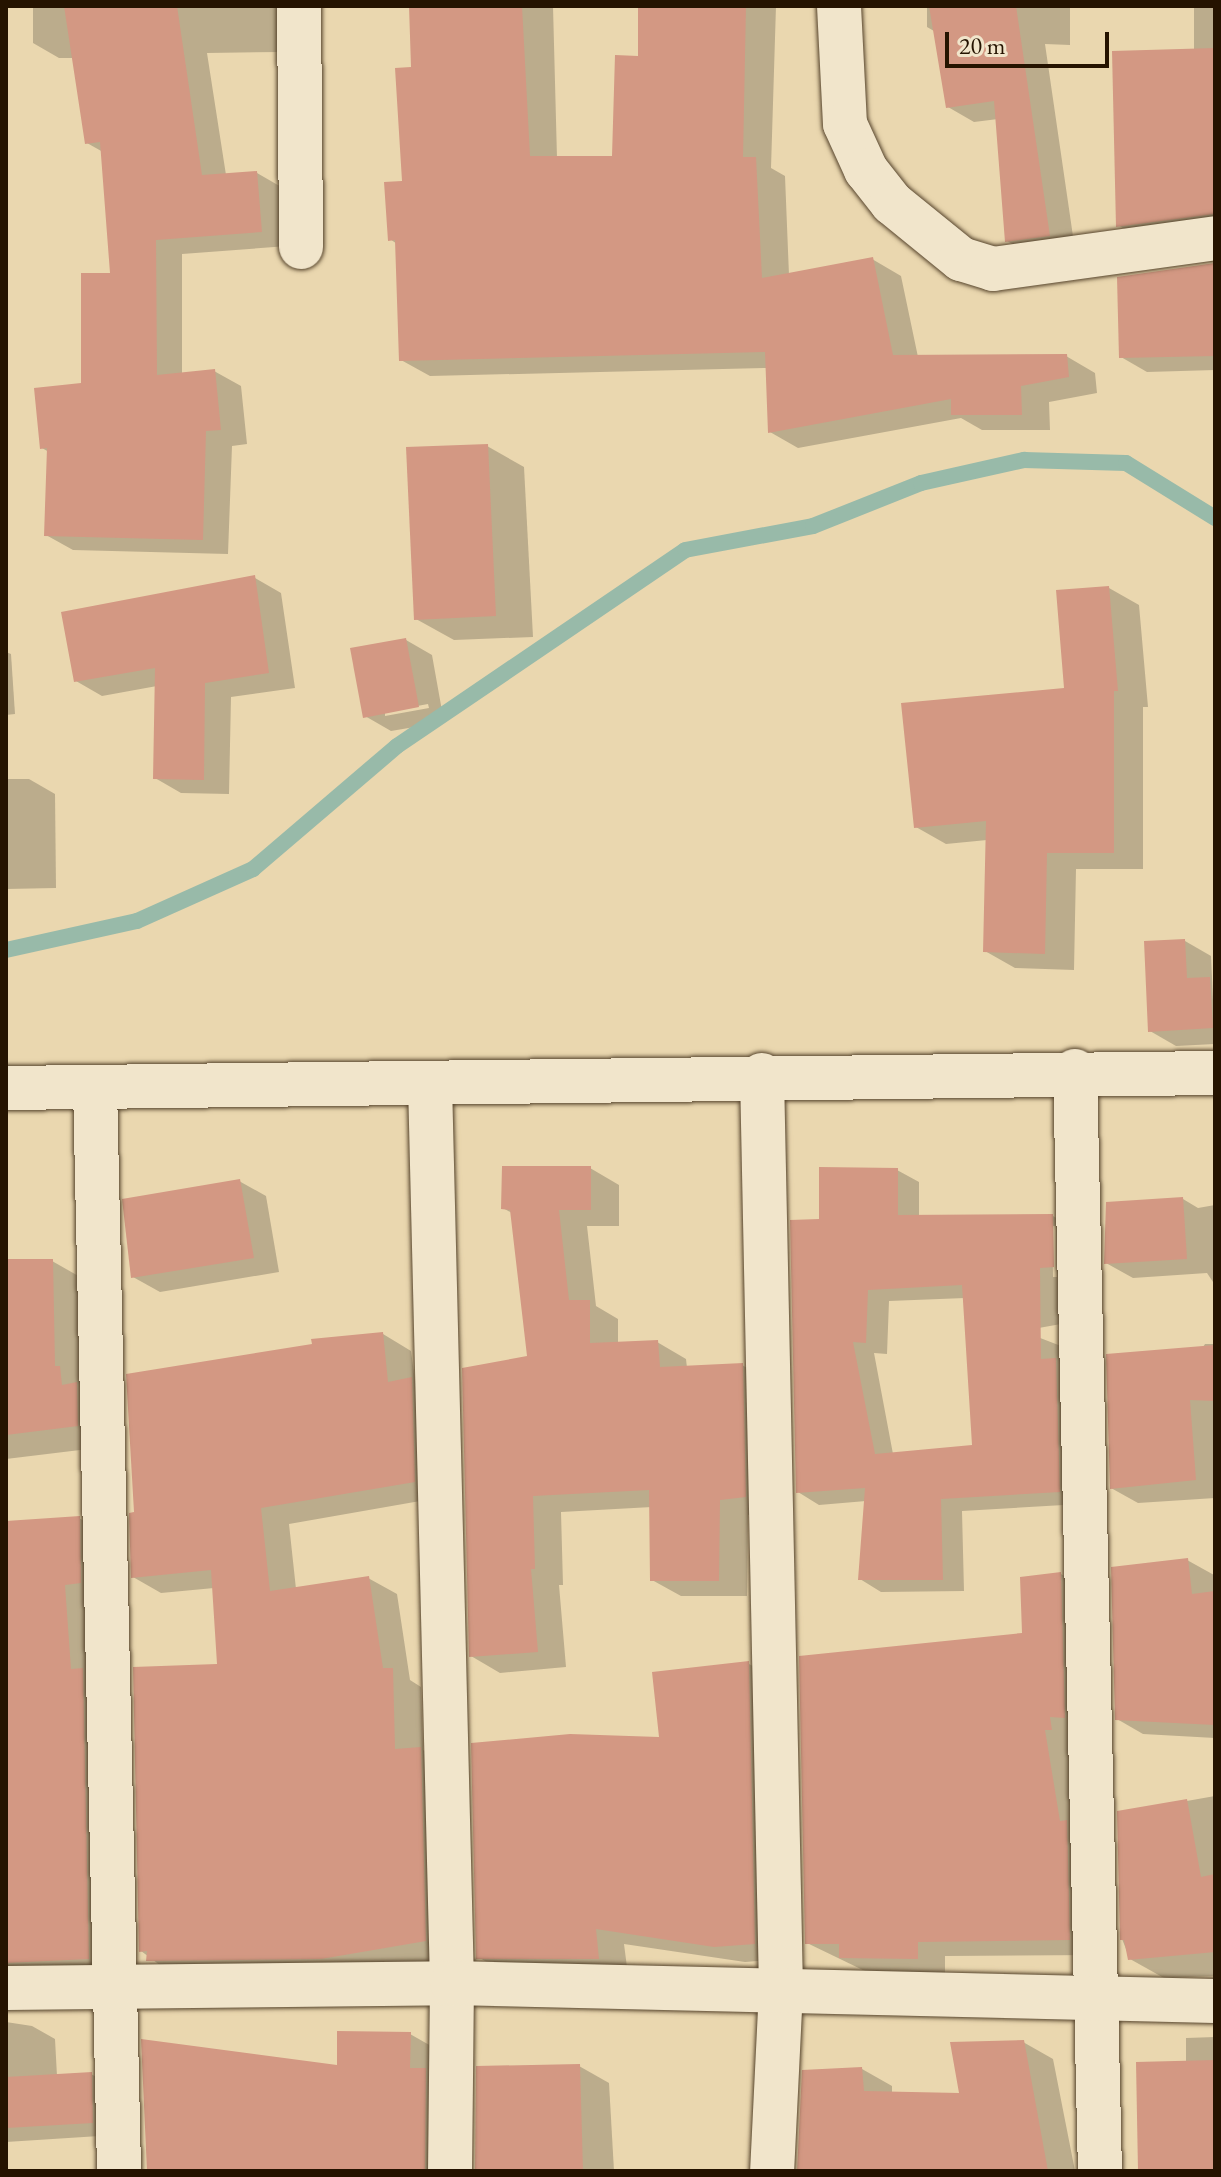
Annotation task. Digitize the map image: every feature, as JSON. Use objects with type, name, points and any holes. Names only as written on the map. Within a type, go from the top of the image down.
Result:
[{"type":"street","points":[[299,6],[301,247]]},
{"type":"street","points":[[839,6],[845,124],[866,170],[892,203],[961,259],[993,269],[1215,238]]},
{"type":"street","points":[[1075,1071],[1100,2171]]},
{"type":"street","points":[[6,1088],[1075,1071],[1215,1073]]},
{"type":"street","points":[[762,1075],[781,1989],[772,2171]]},
{"type":"street","points":[[430,1083],[452,1983],[450,2171]]},
{"type":"street","points":[[95,1087],[118,1988],[119,2171]]},
{"type":"street","points":[[6,1988],[452,1983],[1215,2001]]},
{"type":"building","points":[[64,6],[177,6],[202,175],[257,171],[262,232],[156,240],[157,375],[215,369],[221,430],[206,431],[203,540],[44,536],[47,448],[40,449],[34,388],[81,383],[81,273],[110,273],[100,142],[85,144]]},
{"type":"building","points":[[409,6],[522,6],[530,156],[612,156],[615,55],[638,56],[638,6],[746,6],[743,157],[756,157],[762,278],[873,257],[893,355],[1067,354],[1069,377],[1021,386],[1022,415],[951,415],[951,399],[768,433],[765,352],[399,361],[395,240],[388,241],[384,182],[402,181],[395,68],[411,67]]},
{"type":"building","points":[[929,6],[1016,6],[1050,236],[1005,242],[994,101],[946,108]]},
{"type":"building","points":[[1215,48],[1215,214],[1116,227],[1112,51]]},
{"type":"building","points":[[1215,263],[1215,356],[1119,358],[1117,277]]},
{"type":"building","points":[[488,444],[496,616],[414,620],[406,447]]},
{"type":"building","points":[[255,575],[269,673],[205,683],[204,780],[153,779],[155,668],[74,682],[61,612]]},
{"type":"building","points":[[1109,586],[1118,691],[1114,691],[1114,853],[1047,853],[1045,954],[983,952],[986,821],[914,828],[901,703],[1064,688],[1056,590]]},
{"type":"building","points":[[406,638],[419,707],[363,718],[350,648]]},
{"type":"building","points":[[1185,939],[1187,978],[1210,977],[1213,1028],[1148,1032],[1144,941]]},
{"type":"building","points":[[502,1166],[591,1166],[591,1210],[559,1210],[569,1300],[590,1300],[590,1343],[658,1340],[660,1367],[743,1363],[746,1497],[720,1500],[719,1581],[650,1581],[649,1490],[533,1496],[535,1569],[531,1569],[538,1652],[469,1657],[462,1368],[527,1356],[510,1210],[501,1209]]},
{"type":"building","points":[[819,1167],[898,1168],[898,1215],[1053,1214],[1054,1267],[1040,1268],[1041,1359],[1056,1358],[1060,1492],[941,1499],[943,1580],[858,1580],[865,1488],[796,1493],[790,1220],[819,1219]],"holes":[[[962,1285],[972,1445],[875,1454],[853,1342],[866,1343],[868,1290]]]},
{"type":"building","points":[[240,1179],[254,1258],[131,1278],[122,1199]]},
{"type":"building","points":[[1183,1197],[1187,1259],[1104,1264],[1106,1202]]},
{"type":"building","points":[[6,1259],[53,1259],[55,1366],[60,1366],[62,1385],[77,1382],[78,1426],[6,1435]]},
{"type":"building","points":[[383,1332],[388,1382],[412,1377],[415,1482],[261,1508],[270,1591],[369,1576],[383,1668],[393,1668],[395,1749],[421,1747],[426,1941],[321,1959],[146,1961],[147,1951],[139,1952],[133,1667],[217,1664],[211,1570],[131,1578],[129,1513],[134,1512],[126,1374],[312,1344],[311,1339]]},
{"type":"building","points":[[1215,1345],[1215,1401],[1190,1400],[1196,1480],[1110,1489],[1106,1354]]},
{"type":"building","points":[[80,1516],[81,1583],[65,1585],[71,1669],[83,1668],[89,1959],[6,1963],[6,1521]]},
{"type":"building","points":[[1188,1558],[1192,1594],[1215,1591],[1215,1725],[1115,1720],[1111,1567]]},
{"type":"building","points":[[1061,1572],[1065,1718],[1050,1717],[1052,1730],[1045,1730],[1060,1821],[1067,1820],[1070,1940],[918,1942],[918,1959],[839,1958],[839,1944],[805,1944],[799,1656],[1022,1633],[1020,1577]]},
{"type":"building","points":[[749,1661],[755,1944],[714,1947],[596,1929],[599,1959],[476,1959],[471,1743],[570,1734],[659,1737],[652,1672]]},
{"type":"building","points":[[1187,1799],[1201,1877],[1215,1874],[1215,1952],[1128,1960],[1124,1940],[1120,1940],[1117,1811]]},
{"type":"building","points":[[337,2031],[411,2032],[410,2068],[426,2068],[425,2171],[147,2171],[141,2039],[337,2065]]},
{"type":"building","points":[[1024,2040],[1048,2171],[797,2171],[802,2070],[862,2067],[864,2091],[959,2093],[950,2042]]},
{"type":"building","points":[[1215,2060],[1215,2171],[1138,2171],[1136,2062]]},
{"type":"building","points":[[580,2064],[583,2171],[475,2171],[476,2066]]},
{"type":"building","points":[[92,2072],[93,2123],[6,2128],[6,2077]]},
{"type":"waterway","points":[[6,950],[137,921],[253,869],[397,746],[685,550],[813,526],[921,483],[1024,460],[1126,463],[1215,518]]}]
